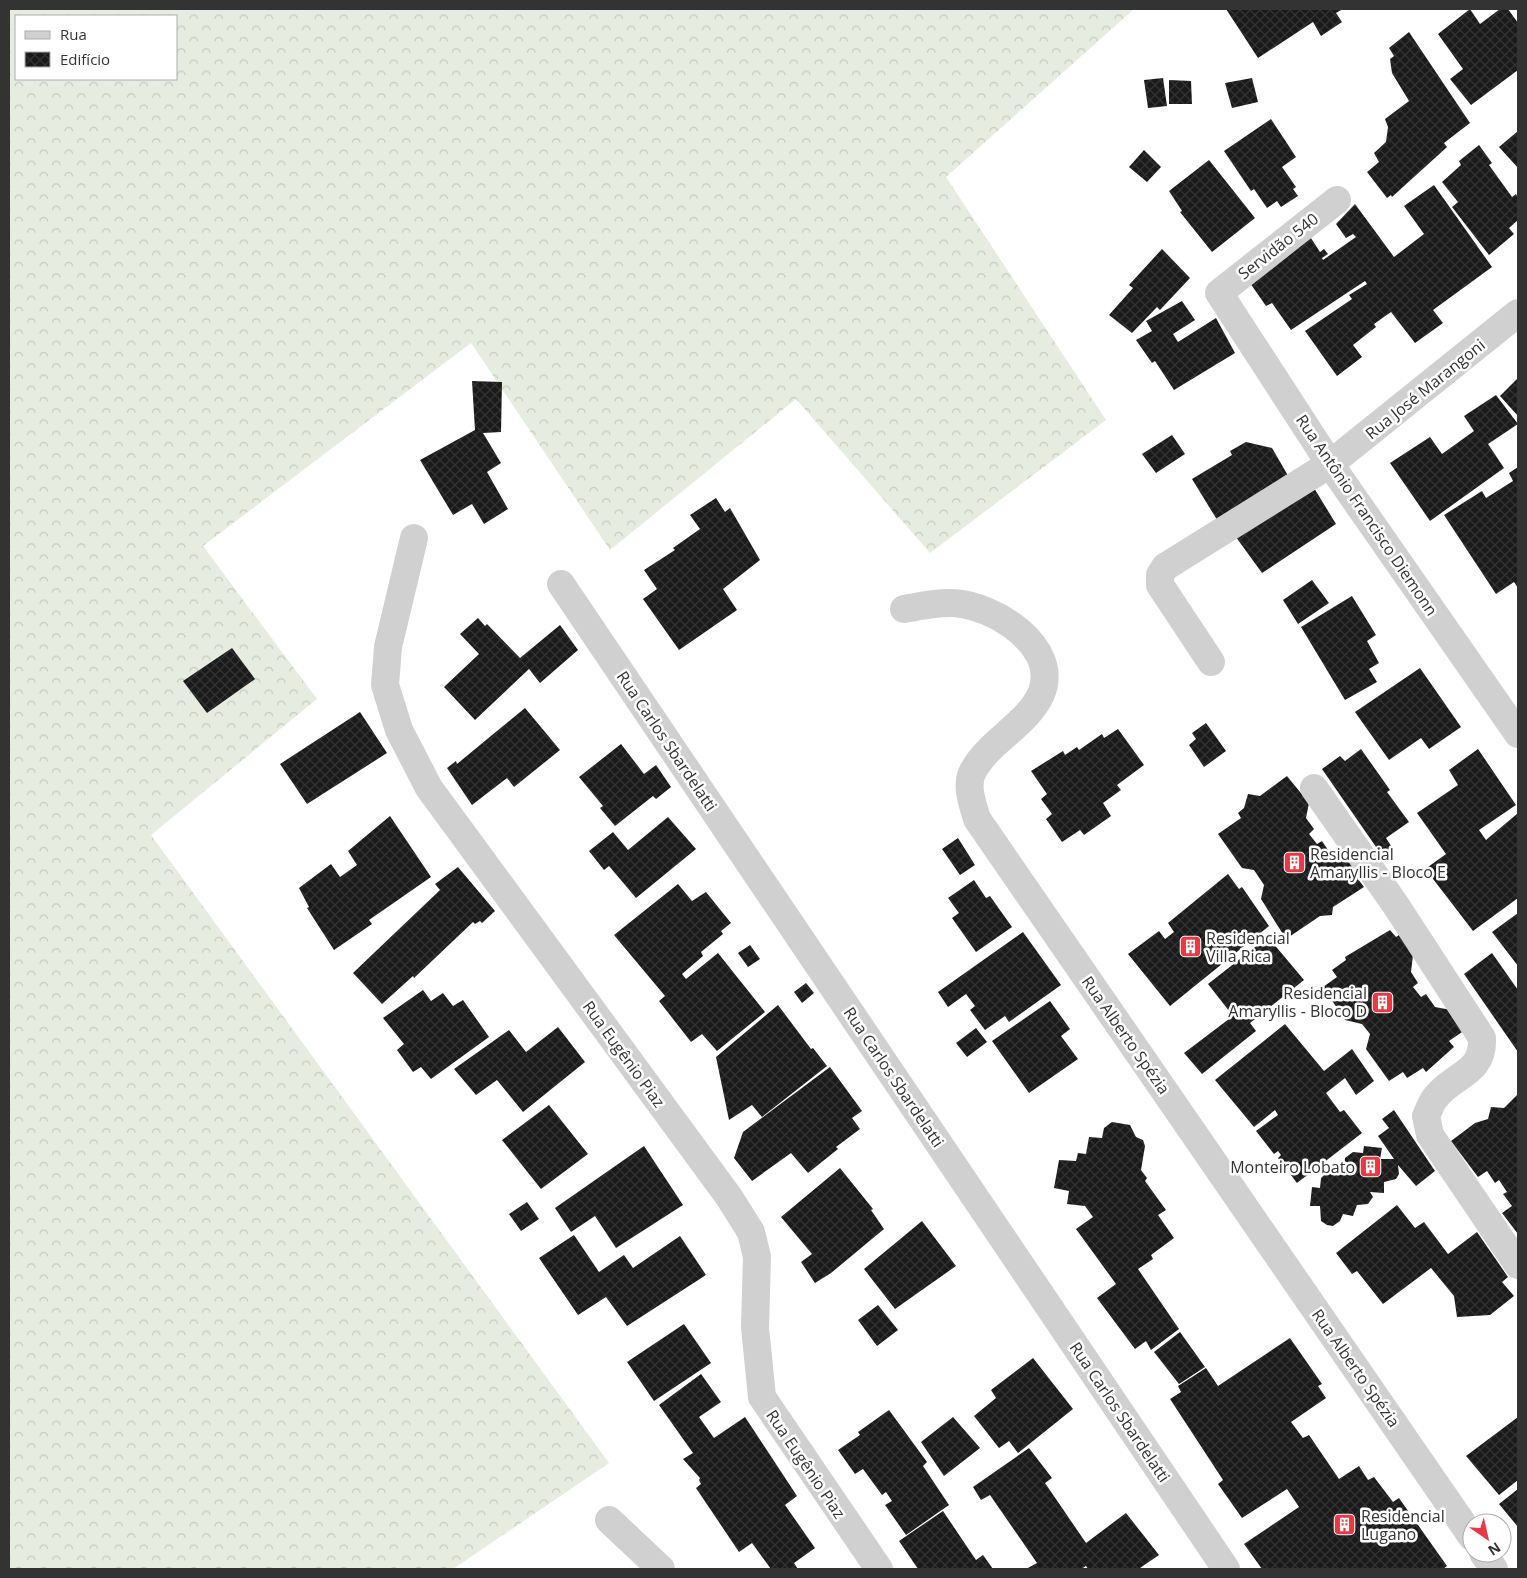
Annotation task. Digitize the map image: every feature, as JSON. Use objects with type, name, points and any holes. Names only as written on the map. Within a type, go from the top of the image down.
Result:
[{"type":"street","name":"Servidão 540","points":[[1219,293],[1337,200]]},
{"type":"street","name":"Rua Antônio Francisco Diemonn","points":[[1219,293],[1330,464],[1518,734]]},
{"type":"street","name":"Rua José Marangoni","points":[[1211,662],[1160,585],[1160,575],[1165,566],[1330,464],[1518,313]]},
{"type":"street","name":"Rua Eugênio Piaz","points":[[414,538],[388,647],[385,685],[399,730],[429,788],[729,1197],[751,1232],[757,1257],[754,1327],[762,1398],[879,1569]]},
{"type":"street","name":"Rua Carlos Sbardelatti","points":[[561,584],[1226,1569]]},
{"type":"street","name":"Rua Alberto Spézia","points":[[904,609],[954,603],[983,609],[1012,626],[1036,648],[1046,673],[1040,695],[1025,716],[996,743],[972,772],[969,795],[978,819],[1462,1522]]},
{"type":"street","points":[[1314,788],[1397,908],[1482,1038],[1483,1051],[1478,1062],[1436,1097],[1426,1116],[1430,1134],[1518,1265]]},
{"type":"street","points":[[609,1520],[661,1569]]},
{"type":"green space","points":[[9,9],[1134,9],[946,177],[1106,420],[930,553],[796,399],[610,550],[471,343],[203,546],[317,699],[151,835],[609,1463],[453,1569],[9,1569]]},
{"type":"building","points":[[1226,9],[1343,9],[1336,13],[1342,22],[1321,36],[1313,22],[1258,58]]},
{"type":"building","points":[[1470,9],[1480,24],[1500,9],[1508,9],[1518,23],[1518,70],[1471,105],[1450,79],[1463,69],[1438,34]]},
{"type":"building","points":[[1409,32],[1470,123],[1444,143],[1447,147],[1392,197],[1391,195],[1387,198],[1367,172],[1379,162],[1374,153],[1386,142],[1388,127],[1385,119],[1409,101],[1392,73],[1390,59],[1394,56],[1389,48]]},
{"type":"building","points":[[1163,78],[1167,106],[1148,108],[1144,80]]},
{"type":"building","points":[[1252,78],[1258,102],[1232,108],[1225,83]]},
{"type":"building","points":[[1169,80],[1191,81],[1192,104],[1169,104]]},
{"type":"building","points":[[1271,119],[1296,157],[1282,167],[1296,187],[1293,189],[1298,196],[1281,207],[1277,201],[1267,208],[1254,189],[1251,191],[1224,151]]},
{"type":"building","points":[[1518,131],[1518,168],[1499,147]]},
{"type":"building","points":[[1479,145],[1492,163],[1489,165],[1512,197],[1516,194],[1518,198],[1518,220],[1509,228],[1514,234],[1489,255],[1452,207],[1458,202],[1442,182],[1461,165],[1459,161]]},
{"type":"building","points":[[1144,150],[1161,167],[1147,182],[1129,167]]},
{"type":"building","points":[[1209,160],[1255,218],[1212,252],[1180,212],[1182,211],[1169,191]]},
{"type":"building","points":[[1434,185],[1492,267],[1433,310],[1443,323],[1415,343],[1391,312],[1374,324],[1376,327],[1353,345],[1362,357],[1337,376],[1305,331],[1352,299],[1349,295],[1367,284],[1365,281],[1291,330],[1272,303],[1266,306],[1250,283],[1309,235],[1320,252],[1324,249],[1328,254],[1322,258],[1323,260],[1356,237],[1353,234],[1346,238],[1336,224],[1355,204],[1394,257],[1424,234],[1404,206]]},
{"type":"building","points":[[1162,249],[1190,278],[1160,310],[1157,307],[1132,333],[1109,315],[1133,288],[1129,285]]},
{"type":"building","points":[[1182,301],[1195,320],[1173,334],[1178,342],[1216,318],[1235,353],[1174,390],[1155,361],[1152,363],[1136,340],[1152,331],[1146,321]]},
{"type":"building","points":[[1518,378],[1518,416],[1500,396]]},
{"type":"building","points":[[472,381],[502,382],[501,432],[483,433],[501,463],[487,472],[508,509],[484,524],[472,504],[453,515],[420,460],[475,430]]},
{"type":"building","points":[[1496,395],[1518,424],[1488,444],[1504,468],[1430,521],[1390,463],[1430,437],[1442,454],[1474,431],[1464,416]]},
{"type":"building","points":[[1172,435],[1185,454],[1156,473],[1142,454]]},
{"type":"building","points":[[1246,442],[1272,448],[1290,479],[1219,523],[1192,479],[1232,455],[1230,451]]},
{"type":"building","points":[[1518,467],[1518,588],[1514,582],[1496,594],[1444,515],[1482,491],[1486,498],[1513,481],[1509,473]]},
{"type":"building","points":[[1311,483],[1336,524],[1262,573],[1233,533]]},
{"type":"building","points":[[716,498],[725,512],[730,508],[760,560],[723,589],[737,610],[679,650],[643,599],[657,589],[644,570],[675,550],[673,548],[700,529],[690,515]]},
{"type":"building","points":[[1312,580],[1329,603],[1298,624],[1283,600]]},
{"type":"building","points":[[1352,596],[1376,635],[1367,641],[1379,663],[1369,669],[1377,682],[1345,700],[1301,627]]},
{"type":"building","points":[[478,618],[485,626],[487,624],[520,658],[560,625],[578,650],[540,683],[529,669],[475,720],[444,687],[479,654],[460,634]]},
{"type":"building","points":[[232,648],[255,679],[207,713],[183,681]]},
{"type":"building","points":[[1420,668],[1461,727],[1429,749],[1421,738],[1389,760],[1355,712]]},
{"type":"building","points":[[525,708],[560,750],[514,787],[507,778],[472,805],[447,768],[456,761],[457,764]]},
{"type":"building","points":[[360,712],[387,753],[307,804],[280,764]]},
{"type":"building","points":[[1206,723],[1226,751],[1204,767],[1189,745],[1196,739],[1192,733]]},
{"type":"building","points":[[1118,729],[1144,765],[1117,785],[1121,790],[1103,803],[1111,816],[1084,835],[1080,830],[1062,842],[1046,819],[1052,814],[1041,799],[1047,794],[1031,771],[1063,751],[1065,755],[1077,747],[1079,750],[1102,734],[1104,738]]},
{"type":"building","points":[[621,744],[644,774],[656,765],[671,787],[656,799],[653,796],[615,826],[600,808],[603,806],[579,777]]},
{"type":"building","points":[[1361,749],[1390,790],[1387,792],[1409,822],[1386,838],[1393,849],[1383,857],[1322,769],[1340,756],[1345,761]]},
{"type":"building","points":[[1478,749],[1516,805],[1479,830],[1486,840],[1518,813],[1518,898],[1473,931],[1430,875],[1426,879],[1421,872],[1446,854],[1417,813],[1458,785],[1449,770]]},
{"type":"building","name":"Residencial Amaryllis - Bloco E","points":[[1287,776],[1309,803],[1306,818],[1314,829],[1309,834],[1317,844],[1322,841],[1330,853],[1336,850],[1340,855],[1346,857],[1360,877],[1358,879],[1364,887],[1333,907],[1332,915],[1320,916],[1286,939],[1261,899],[1264,885],[1254,870],[1242,868],[1218,834],[1241,818],[1238,813],[1244,808],[1248,794],[1260,796]]},
{"type":"building","points":[[390,816],[431,877],[369,920],[372,924],[334,950],[307,908],[309,907],[299,888],[331,864],[340,877],[357,865],[348,851]]},
{"type":"building","points":[[668,817],[696,849],[636,898],[609,866],[604,870],[589,851],[613,832],[628,850]]},
{"type":"building","points":[[958,838],[975,865],[960,875],[942,849]]},
{"type":"building","points":[[458,867],[495,911],[482,923],[480,921],[475,924],[473,922],[414,978],[413,976],[382,1004],[353,973],[440,890],[435,884]]},
{"type":"building","name":"Residencial Villa Rica","points":[[1228,874],[1239,889],[1242,887],[1269,926],[1170,1006],[1128,954],[1159,931],[1165,939],[1174,932],[1168,923]]},
{"type":"building","points":[[974,880],[986,898],[990,896],[1012,927],[976,952],[952,918],[959,913],[948,898]]},
{"type":"building","points":[[678,884],[692,901],[706,892],[731,923],[721,931],[723,934],[701,952],[703,956],[682,974],[686,979],[718,953],[765,1012],[717,1051],[702,1034],[691,1042],[659,1001],[665,996],[614,935]]},
{"type":"building","points":[[1518,913],[1518,966],[1492,932]]},
{"type":"building","name":"Residencial Amaryllis - Bloco D","points":[[1390,930],[1396,937],[1399,935],[1413,955],[1411,972],[1418,983],[1413,987],[1421,997],[1426,994],[1435,1007],[1451,1010],[1465,1030],[1449,1041],[1454,1047],[1426,1072],[1423,1068],[1407,1078],[1403,1072],[1389,1081],[1366,1049],[1370,1034],[1362,1024],[1345,1020],[1323,987],[1337,977],[1332,970],[1346,960],[1345,957]]},
{"type":"building","points":[[1023,932],[1061,985],[1009,1022],[1005,1016],[985,1030],[970,1010],[975,1006],[966,994],[948,1007],[938,992]]},
{"type":"building","points":[[1268,937],[1304,980],[1250,1023],[1256,1031],[1202,1074],[1184,1053],[1233,1016],[1208,984]]},
{"type":"building","points":[[750,945],[760,959],[748,967],[738,953]]},
{"type":"building","points":[[1492,953],[1518,990],[1518,1052],[1464,974]]},
{"type":"building","points":[[806,983],[814,993],[802,1003],[794,992]]},
{"type":"building","points":[[423,990],[431,1001],[443,993],[453,1006],[463,1000],[489,1037],[431,1079],[421,1067],[413,1072],[397,1050],[404,1044],[383,1018]]},
{"type":"building","points":[[1050,1001],[1070,1029],[1061,1036],[1078,1059],[1029,1093],[992,1041]]},
{"type":"building","points":[[778,1005],[811,1049],[813,1048],[827,1066],[762,1117],[752,1105],[729,1120],[716,1057]]},
{"type":"building","points":[[1285,1024],[1324,1071],[1352,1049],[1374,1081],[1356,1095],[1345,1078],[1326,1093],[1340,1112],[1344,1110],[1362,1133],[1297,1183],[1278,1158],[1281,1155],[1278,1151],[1274,1154],[1256,1131],[1278,1115],[1275,1110],[1254,1127],[1215,1080]]},
{"type":"building","points":[[558,1027],[585,1062],[523,1112],[497,1080],[476,1095],[454,1069],[509,1030],[526,1052]]},
{"type":"building","points":[[976,1028],[987,1042],[967,1057],[956,1043]]},
{"type":"building","points":[[830,1067],[862,1111],[852,1118],[860,1129],[836,1147],[838,1149],[808,1173],[791,1153],[752,1181],[734,1158],[743,1132]]},
{"type":"building","points":[[1518,1094],[1518,1234],[1502,1213],[1512,1206],[1503,1194],[1507,1192],[1499,1180],[1495,1183],[1487,1171],[1478,1177],[1451,1141],[1475,1123],[1488,1119],[1491,1107],[1504,1108]]},
{"type":"building","points":[[549,1105],[588,1154],[541,1189],[502,1140]]},
{"type":"building","name":"Monteiro Lobato","points":[[1394,1110],[1435,1171],[1416,1186],[1398,1165],[1399,1174],[1396,1179],[1384,1182],[1384,1193],[1370,1192],[1373,1197],[1368,1204],[1357,1205],[1353,1216],[1343,1214],[1340,1221],[1333,1226],[1327,1225],[1321,1221],[1320,1206],[1310,1206],[1312,1187],[1320,1188],[1321,1178],[1328,1171],[1338,1173],[1344,1168],[1345,1158],[1353,1152],[1363,1153],[1364,1146],[1382,1148],[1380,1159],[1394,1159],[1378,1136],[1389,1128],[1382,1119]]},
{"type":"building","points":[[1112,1122],[1130,1125],[1136,1137],[1143,1140],[1145,1146],[1141,1170],[1147,1178],[1145,1181],[1166,1210],[1158,1215],[1174,1238],[1151,1255],[1153,1259],[1138,1269],[1179,1329],[1151,1350],[1146,1341],[1135,1349],[1097,1298],[1116,1284],[1076,1229],[1093,1217],[1085,1206],[1067,1204],[1069,1191],[1054,1188],[1059,1160],[1076,1161],[1078,1153],[1086,1154],[1089,1137],[1102,1138],[1104,1128]]},
{"type":"building","points":[[644,1146],[683,1205],[616,1248],[595,1216],[571,1232],[555,1208]]},
{"type":"building","points":[[840,1168],[873,1209],[871,1210],[884,1229],[831,1273],[815,1283],[801,1262],[812,1254],[781,1217]]},
{"type":"building","points":[[527,1202],[539,1219],[521,1231],[509,1214]]},
{"type":"building","points":[[1397,1205],[1415,1228],[1424,1222],[1448,1254],[1477,1232],[1508,1277],[1502,1282],[1514,1296],[1490,1315],[1457,1317],[1454,1296],[1431,1268],[1383,1304],[1357,1271],[1352,1274],[1336,1253]]},
{"type":"building","points":[[922,1221],[956,1266],[895,1309],[864,1269]]},
{"type":"building","points":[[574,1235],[599,1272],[624,1255],[633,1268],[680,1236],[706,1275],[627,1326],[606,1297],[578,1315],[539,1258]]},
{"type":"building","points":[[878,1305],[898,1330],[877,1346],[858,1320]]},
{"type":"building","points":[[684,1324],[711,1363],[654,1401],[627,1362]]},
{"type":"building","points":[[1180,1332],[1205,1367],[1179,1384],[1154,1352]]},
{"type":"building","points":[[1290,1338],[1322,1384],[1318,1386],[1326,1398],[1291,1422],[1303,1438],[1309,1435],[1339,1479],[1359,1466],[1368,1480],[1374,1477],[1393,1502],[1399,1498],[1447,1566],[1443,1569],[1262,1569],[1244,1544],[1299,1507],[1287,1489],[1242,1518],[1218,1484],[1223,1480],[1170,1399],[1181,1392],[1178,1386],[1206,1368],[1218,1386]]},
{"type":"building","points":[[1033,1358],[1073,1409],[1018,1453],[1009,1441],[999,1448],[974,1416],[996,1398],[991,1390]]},
{"type":"building","points":[[701,1374],[721,1402],[699,1417],[714,1438],[745,1417],[797,1496],[785,1505],[815,1548],[794,1563],[798,1569],[771,1569],[752,1543],[739,1552],[696,1488],[701,1484],[700,1478],[683,1459],[693,1453],[659,1405]]},
{"type":"building","points":[[889,1410],[927,1462],[923,1466],[949,1505],[906,1535],[885,1505],[892,1501],[886,1492],[882,1495],[863,1469],[855,1474],[838,1450],[860,1435],[858,1432]]},
{"type":"building","points":[[953,1417],[980,1448],[944,1476],[921,1442]]},
{"type":"building","points":[[1518,1417],[1518,1480],[1499,1495],[1466,1456]]},
{"type":"building","points":[[1029,1448],[1052,1478],[1045,1483],[1086,1543],[1126,1513],[1159,1555],[1140,1568],[1142,1569],[1088,1569],[1086,1566],[1081,1569],[1026,1569],[1037,1563],[990,1495],[981,1500],[973,1487]]},
{"type":"building","points":[[1518,1489],[1518,1527],[1512,1520],[1512,1513],[1506,1513],[1499,1504]]},
{"type":"building","points":[[943,1511],[976,1560],[983,1555],[993,1569],[918,1569],[899,1541]]},
{"type":"place","name":"Residencial Amaryllis - Bloco E","points":[[1294,863]]},
{"type":"place","name":"Residencial Villa Rica","points":[[1190,947]]},
{"type":"place","name":"Residencial Amaryllis - Bloco D","points":[[1383,1002]]},
{"type":"place","name":"Monteiro Lobato","points":[[1371,1167]]},
{"type":"place","name":"Residencial Lugano","points":[[1345,1525]]}]
